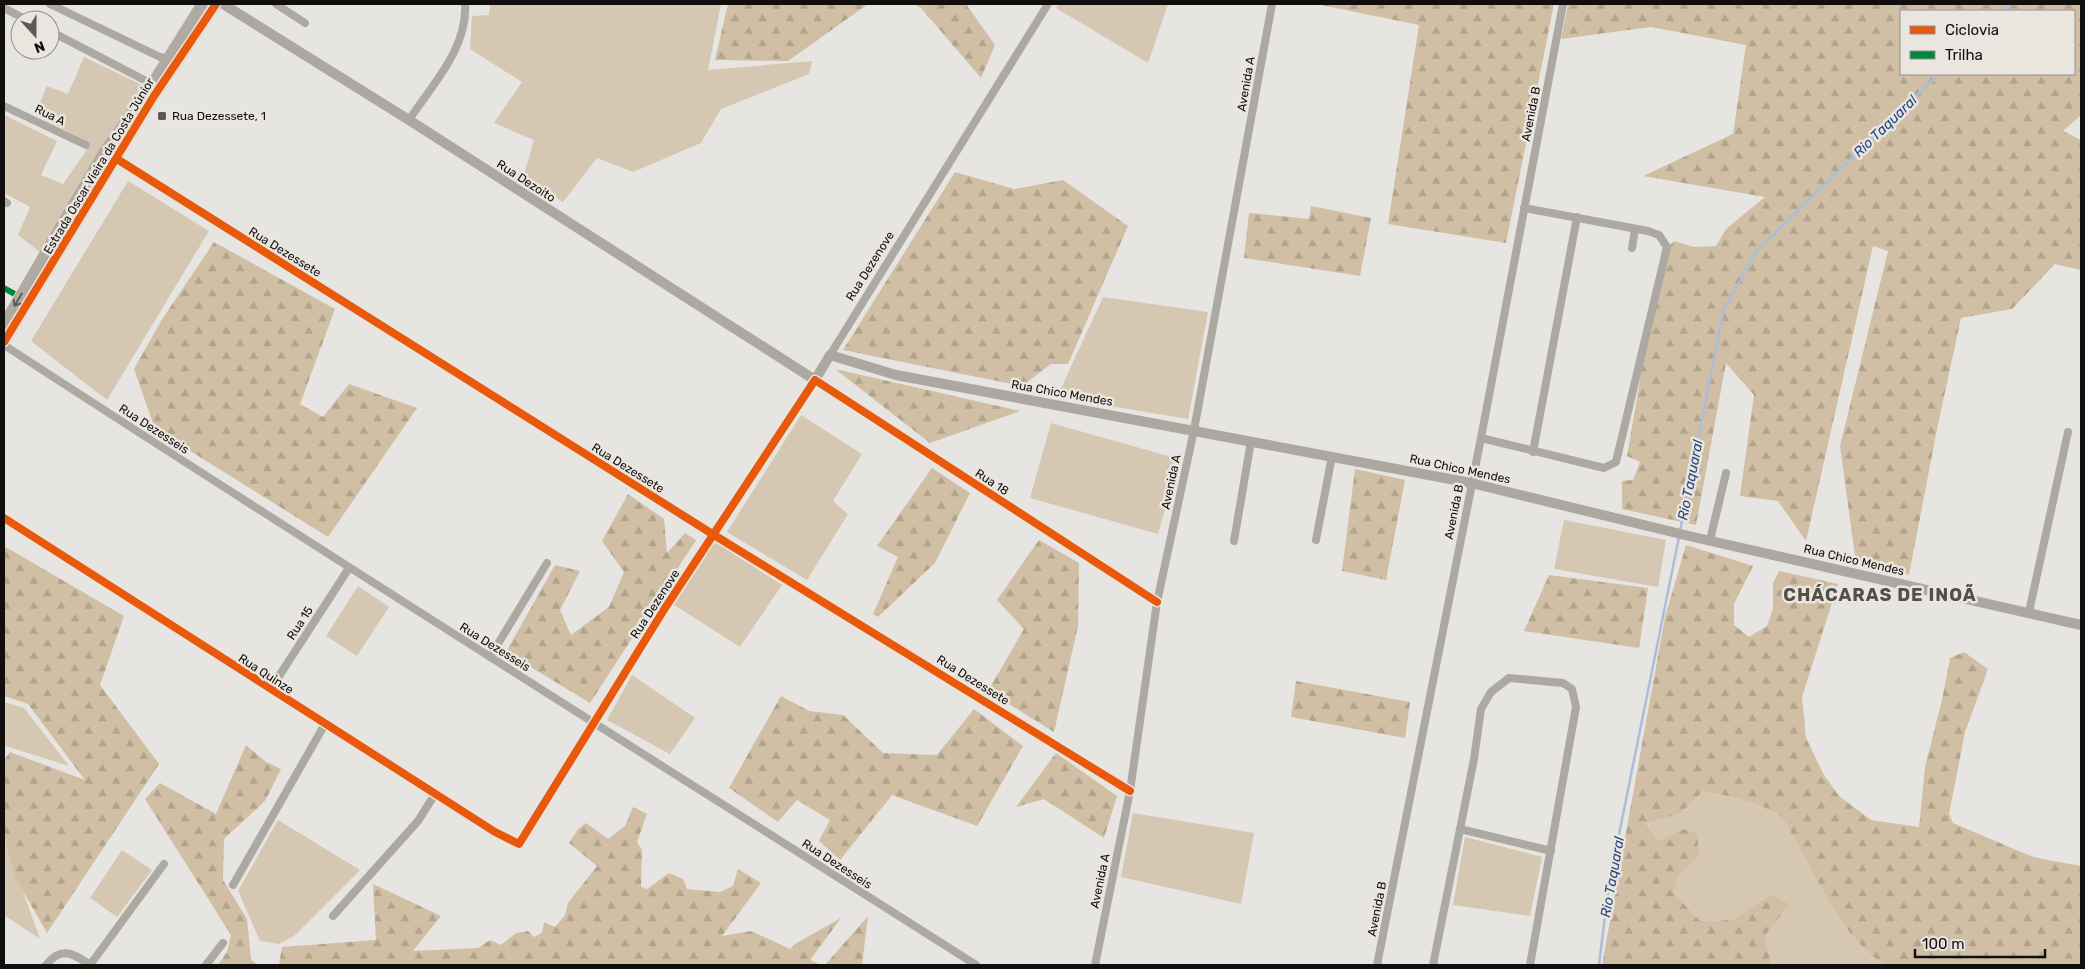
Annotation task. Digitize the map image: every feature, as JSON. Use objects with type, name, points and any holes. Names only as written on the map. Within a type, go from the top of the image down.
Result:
[{"type":"main road","name":"Estrada Oscar Vieira da Costa Júnior","points":[[4,324],[103,154],[152,84],[166,58],[202,4]]},
{"type":"main road","name":"Estrada Oscar Vieira da Costa Júnior","points":[[4,344],[159,88],[216,4]]},
{"type":"main road","name":"Rua Dezoito","points":[[223,4],[815,380]]},
{"type":"main road","name":"Rua Dezenove","points":[[815,380],[830,355]]},
{"type":"main road","name":"Rua Chico Mendes","points":[[830,355],[896,375],[1471,483],[1689,536],[2081,625]]},
{"type":"street","points":[[50,4],[160,57],[166,58]]},
{"type":"street","points":[[276,4],[305,23]]},
{"type":"street","points":[[408,120],[453,54],[463,32],[465,4]]},
{"type":"street","name":"Rua Dezenove","points":[[830,355],[1048,4]]},
{"type":"street","name":"Avenida A","points":[[1095,965],[1130,791],[1157,602],[1194,430],[1272,4]]},
{"type":"street","name":"Avenida B","points":[[1377,965],[1481,438],[1563,4]]},
{"type":"street","points":[[60,36],[152,84]]},
{"type":"street","name":"Rua A","points":[[4,106],[86,145]]},
{"type":"street","name":"Rua Dezessete","points":[[116,159],[714,535],[1130,791]]},
{"type":"street","points":[[1481,438],[1604,468],[1616,462],[1667,248],[1659,235],[1577,217],[1524,208]]},
{"type":"street","points":[[1533,452],[1577,217]]},
{"type":"street","points":[[1632,248],[1635,229]]},
{"type":"street","name":"Rua Dezesseis","points":[[4,344],[349,568],[976,965]]},
{"type":"street","name":"Rua Dezenove","points":[[519,844],[665,608],[815,380]]},
{"type":"street","name":"Rua 18","points":[[815,380],[1157,602]]},
{"type":"street","points":[[2029,612],[2068,432]]},
{"type":"street","points":[[1234,541],[1251,441]]},
{"type":"street","points":[[1316,540],[1332,456]]},
{"type":"street","points":[[1710,540],[1726,472]]},
{"type":"street","name":"Rua Quinze","points":[[4,518],[270,690],[495,832],[519,844]]},
{"type":"street","points":[[490,657],[547,563]]},
{"type":"street","name":"Rua 15","points":[[270,690],[349,568]]},
{"type":"street","points":[[1433,965],[1474,759],[1481,709],[1491,692],[1509,678],[1563,683],[1572,689],[1576,706],[1530,965]]},
{"type":"street","points":[[233,885],[325,724]]},
{"type":"street","points":[[333,916],[418,821],[435,794]]},
{"type":"street","points":[[1460,829],[1551,851]]},
{"type":"street","points":[[46,965],[62,952],[70,953],[91,965],[164,864]]},
{"type":"street","points":[[206,965],[223,943]]},
{"type":"shaded area","points":[[490,4],[721,4],[708,70],[812,61],[809,74],[721,109],[701,143],[633,172],[597,158],[563,202],[523,178],[534,140],[494,123],[522,82],[470,49],[472,16],[489,15]]},
{"type":"shaded area","points":[[1059,4],[1168,4],[1148,63],[1056,8]]},
{"type":"shaded area","points":[[84,57],[144,86],[41,253],[18,235],[30,207],[4,193],[4,115],[57,141],[41,175],[63,184],[91,144],[35,114],[47,86],[68,94]]},
{"type":"shaded area","points":[[128,181],[209,231],[107,400],[31,341]]},
{"type":"shaded area","points":[[1103,297],[1208,312],[1188,419],[1057,397]]},
{"type":"shaded area","points":[[801,415],[862,454],[833,501],[848,514],[807,580],[727,532]]},
{"type":"shaded area","points":[[1051,423],[1179,459],[1158,534],[1030,498]]},
{"type":"shaded area","points":[[1564,520],[1666,540],[1658,587],[1554,569]]},
{"type":"shaded area","points":[[715,542],[782,585],[740,647],[674,605]]},
{"type":"shaded area","points":[[358,586],[389,607],[357,656],[326,636]]},
{"type":"shaded area","points":[[632,675],[695,718],[670,754],[607,720]]},
{"type":"shaded area","points":[[4,702],[24,708],[69,766],[6,746],[4,749]]},
{"type":"shaded area","points":[[1703,791],[1751,803],[1782,817],[1824,894],[1846,927],[1871,955],[1886,965],[1771,965],[1765,936],[1788,904],[1771,894],[1732,920],[1699,921],[1673,893],[1679,875],[1698,855],[1684,829],[1658,840],[1646,822],[1681,813]]},
{"type":"shaded area","points":[[1133,813],[1254,833],[1241,904],[1121,877]]},
{"type":"shaded area","points":[[278,820],[360,870],[294,936],[279,944],[260,941],[238,891]]},
{"type":"shaded area","points":[[1465,837],[1542,857],[1530,916],[1453,905]]},
{"type":"shaded area","points":[[4,838],[40,939],[4,915]]},
{"type":"shaded area","points":[[122,850],[152,870],[117,917],[90,898]]},
{"type":"green space","points":[[728,4],[868,4],[788,61],[715,60]]},
{"type":"green space","points":[[914,4],[966,4],[995,45],[981,78],[921,8]]},
{"type":"green space","points":[[1316,4],[1554,4],[1506,243],[1388,224],[1419,25]]},
{"type":"green space","points":[[1568,4],[2081,4],[2081,115],[2063,131],[2081,140],[2081,270],[2055,264],[2012,309],[1961,318],[1937,429],[1909,575],[1856,563],[1840,446],[1888,251],[1873,246],[1806,541],[1778,501],[1740,496],[1754,395],[1726,363],[1696,525],[1622,509],[1622,481],[1633,480],[1640,462],[1627,456],[1662,253],[1674,241],[1694,247],[1716,246],[1726,229],[1765,197],[1643,176],[1733,134],[1746,45],[1651,27],[1561,39]]},
{"type":"green space","points":[[955,172],[1014,189],[1063,180],[1128,226],[1068,364],[1051,364],[1022,386],[843,350]]},
{"type":"green space","points":[[1311,206],[1371,218],[1360,276],[1244,258],[1249,213],[1309,219]]},
{"type":"green space","points":[[214,242],[335,309],[300,404],[323,417],[349,384],[417,408],[328,537],[155,429],[134,369],[161,321]]},
{"type":"green space","points":[[835,369],[1020,411],[930,443]]},
{"type":"green space","points":[[932,468],[970,493],[935,563],[878,617],[873,614],[898,557],[877,546]]},
{"type":"green space","points":[[1355,469],[1405,480],[1386,580],[1342,571]]},
{"type":"green space","points":[[628,494],[664,519],[667,553],[685,533],[696,540],[590,703],[506,652],[555,565],[580,571],[560,610],[571,635],[609,607],[624,572],[602,541]]},
{"type":"green space","points":[[1039,540],[1079,563],[1078,626],[1054,732],[988,691],[1024,629],[997,600]]},
{"type":"green space","points":[[1686,545],[1753,566],[1734,604],[1734,625],[1749,637],[1767,626],[1773,608],[1773,583],[1779,571],[1838,584],[1802,697],[1806,738],[1824,775],[1839,796],[1871,820],[1919,827],[1925,767],[1942,700],[1950,658],[1964,652],[1988,669],[1965,732],[1949,814],[1953,823],[2026,854],[2037,858],[2081,866],[2081,965],[1886,965],[1871,955],[1846,927],[1824,894],[1782,817],[1751,803],[1703,791],[1681,813],[1646,823],[1658,840],[1684,829],[1697,834],[1699,855],[1679,875],[1673,893],[1700,921],[1732,920],[1771,894],[1789,904],[1765,936],[1771,965],[1602,965],[1665,617]]},
{"type":"green space","points":[[4,546],[124,616],[100,685],[159,764],[47,933],[15,877],[4,835],[4,760],[10,752],[85,780],[28,704],[4,696]]},
{"type":"green space","points":[[1549,575],[1648,588],[1639,648],[1524,631]]},
{"type":"green space","points":[[1296,681],[1410,702],[1405,738],[1291,717]]},
{"type":"green space","points":[[781,696],[809,711],[843,715],[883,753],[937,755],[974,709],[1023,746],[977,826],[892,795],[840,860],[819,841],[830,820],[797,800],[778,822],[729,788]]},
{"type":"green space","points":[[246,745],[266,762],[281,769],[265,801],[224,839],[223,880],[247,919],[251,960],[258,965],[218,965],[227,952],[231,935],[145,799],[160,783],[216,814]]},
{"type":"green space","points":[[1056,753],[1117,796],[1104,838],[1044,799],[1016,807]]},
{"type":"green space","points":[[633,807],[647,814],[637,842],[642,850],[641,887],[647,889],[669,873],[683,879],[687,889],[720,892],[733,886],[738,869],[761,883],[722,936],[751,931],[790,949],[795,944],[841,918],[810,960],[821,965],[279,965],[282,947],[376,940],[373,884],[441,916],[413,951],[478,948],[490,940],[501,945],[516,933],[528,931],[534,937],[542,933],[544,922],[555,927],[565,915],[568,903],[597,866],[569,843],[578,829],[586,823],[608,839],[625,826]]},
{"type":"green space","points":[[868,916],[862,965],[825,965]]},
{"type":"waterway","name":"Rio Taquaral","points":[[2004,10],[2011,4]]},
{"type":"waterway","name":"Rio Taquaral","points":[[1680,531],[1724,309],[1758,249],[1938,75]]},
{"type":"waterway","name":"Rio Taquaral","points":[[1599,965],[1609,884],[1679,537]]},
{"type":"marked path","points":[[4,288],[20,297]]},
{"type":"cycle path","points":[[4,342],[154,96],[216,4]]},
{"type":"cycle path","points":[[117,159],[714,535],[1130,791]]},
{"type":"cycle path","points":[[4,518],[495,832],[519,844],[665,608],[815,380],[1157,602]]},
{"type":"place","name":"Rua Dezessete, 1","points":[[162,116]]},
{"type":"district","name":"CHÁCARAS DE INOÃ","points":[[1880,595]]}]
